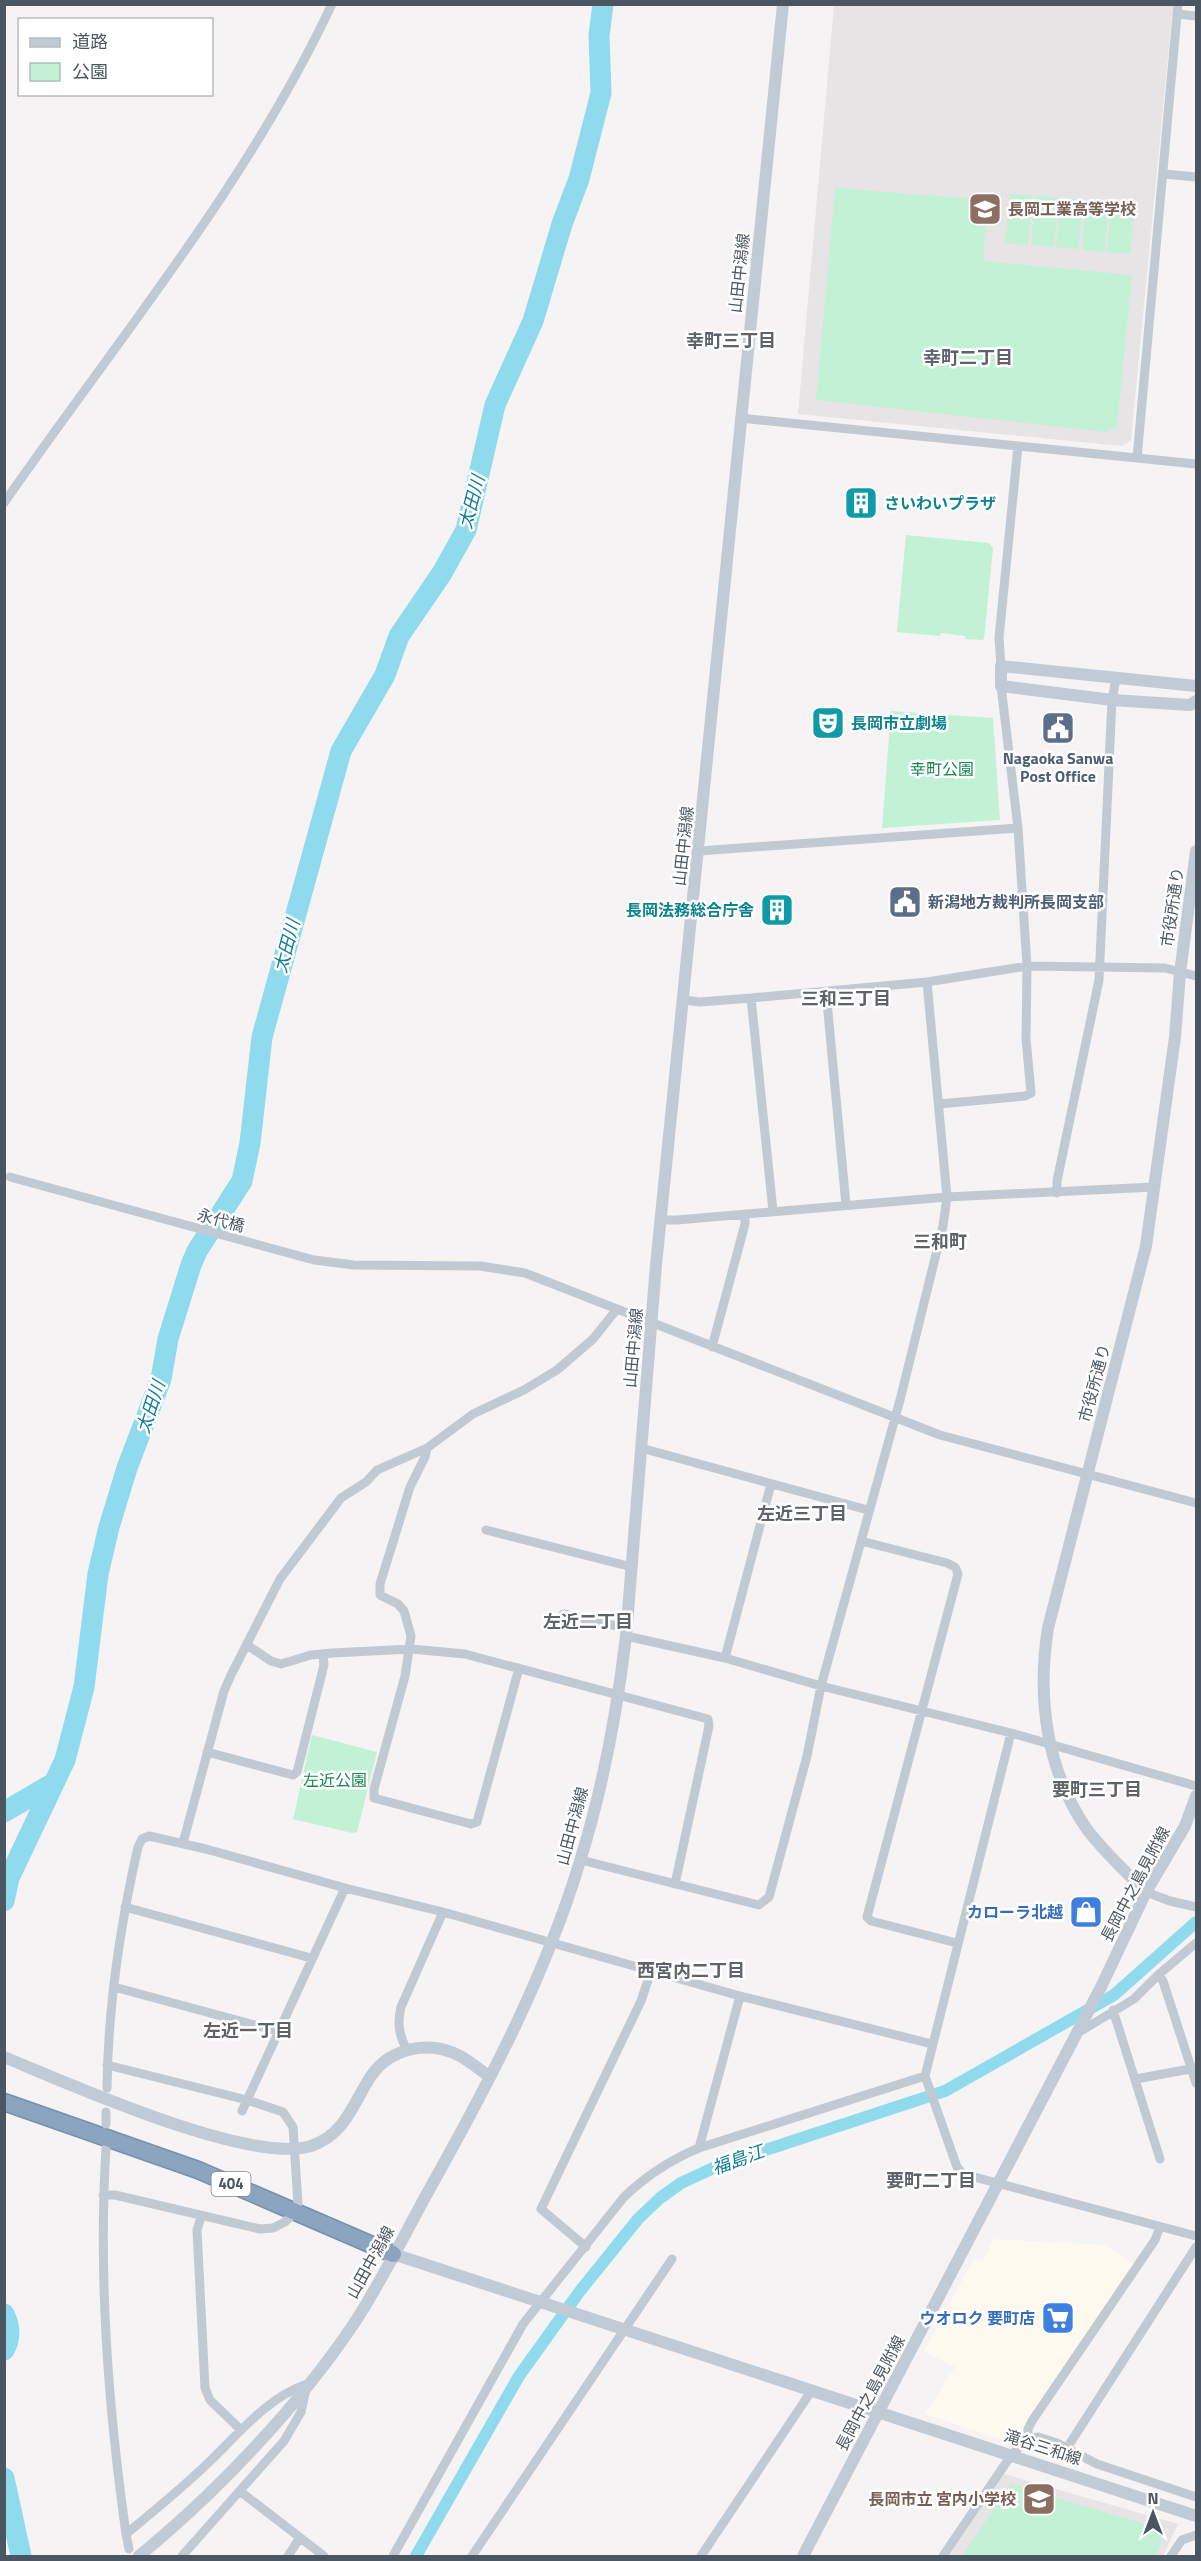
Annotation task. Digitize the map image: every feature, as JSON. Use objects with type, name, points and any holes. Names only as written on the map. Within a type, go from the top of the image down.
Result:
[{"type":"highway","name":"404","points":[[4,2102],[198,2170],[393,2254]]},
{"type":"main road","name":"山田中潟線","points":[[134,2553],[166,2535],[229,2474],[308,2384],[352,2327],[377,2286],[490,2077],[552,1942],[581,1860],[606,1762],[619,1695],[626,1632],[651,1323],[783,4]]},
{"type":"main road","points":[[1197,686],[1001,666],[1001,686],[1112,699],[1190,705],[1197,701]]},
{"type":"main road","name":"市役所通り","points":[[1146,1892],[1111,1857],[1086,1827],[1067,1792],[1050,1745],[1043,1693],[1044,1654],[1048,1628],[1146,1246],[1175,1037],[1180,973],[1197,851]]},
{"type":"main road","name":"長岡中之島見附線","points":[[803,2556],[1083,2022],[1146,1892],[1185,1826],[1197,1796]]},
{"type":"main road","points":[[4,2057],[67,2083],[198,2131],[272,2148],[295,2149],[312,2145],[334,2134],[352,2112],[375,2071],[389,2058],[406,2050],[427,2047],[459,2056],[490,2077]]},
{"type":"main road","name":"滝谷三和線","points":[[393,2254],[812,2390],[878,2414],[1012,2454],[1197,2516]]},
{"type":"street","points":[[4,503],[210,215],[303,61],[332,4]]},
{"type":"street","points":[[1137,458],[1178,9],[1197,16]]},
{"type":"street","points":[[1164,174],[1197,177]]},
{"type":"street","points":[[741,418],[1197,464]]},
{"type":"street","points":[[1001,666],[999,638],[1018,446]]},
{"type":"street","points":[[1057,1193],[1057,1181],[1100,967],[1112,699],[1116,679]]},
{"type":"street","points":[[939,1104],[1025,1096],[1030,1093],[1026,1040],[1027,966],[1018,828],[1001,686]]},
{"type":"street","points":[[699,851],[1018,828]]},
{"type":"street","points":[[684,1000],[700,1002],[927,982],[1027,966],[1165,968],[1197,976]]},
{"type":"street","points":[[581,1860],[759,1905],[769,1897],[807,1756],[822,1686],[944,1226],[947,1197],[927,982]]},
{"type":"street","points":[[826,992],[846,1205]]},
{"type":"street","points":[[751,998],[773,1211]]},
{"type":"street","name":"永代橋","points":[[10,1177],[314,1260],[354,1265],[480,1266],[525,1273],[940,1435],[1197,1503]]},
{"type":"street","points":[[661,1220],[947,1197],[1154,1187]]},
{"type":"street","points":[[712,1347],[745,1224],[745,1214]]},
{"type":"street","points":[[183,1843],[224,1691],[280,1579],[341,1498],[366,1482],[377,1470],[428,1448],[473,1414],[524,1390],[557,1370],[593,1340],[617,1309]]},
{"type":"street","points":[[428,1448],[410,1487],[380,1584],[380,1595],[398,1604],[404,1611],[411,1636],[411,1649],[374,1789],[374,1798],[471,1824],[477,1822],[519,1668]]},
{"type":"street","points":[[641,1448],[868,1510]]},
{"type":"street","points":[[725,1658],[771,1484]]},
{"type":"street","points":[[486,1530],[632,1567]]},
{"type":"street","points":[[861,1541],[947,1563],[955,1567],[958,1574],[867,1917],[871,1921],[957,1943]]},
{"type":"street","points":[[563,1614],[822,1686],[1011,1733],[1197,1786]]},
{"type":"street","points":[[247,1645],[271,1661],[281,1664],[323,1654],[411,1649],[465,1654],[708,1719],[709,1726],[675,1884]]},
{"type":"street","points":[[207,1752],[293,1775],[297,1772],[324,1665],[323,1654]]},
{"type":"street","points":[[1011,1733],[932,2044],[927,2081],[957,2167],[963,2174],[1197,2236]]},
{"type":"street","points":[[107,2088],[114,1987],[124,1907],[138,1847],[142,1839],[149,1836],[443,1912],[740,1996],[932,2044]]},
{"type":"street","points":[[242,2111],[345,1888]]},
{"type":"street","points":[[1146,1892],[1193,1906]]},
{"type":"street","points":[[124,1907],[312,1958]]},
{"type":"street","points":[[406,2050],[399,2031],[398,2021],[401,2007],[443,1912]]},
{"type":"street","points":[[1076,2034],[1134,1999],[1158,1974],[1197,1943]]},
{"type":"street","points":[[586,2247],[541,2209],[641,2001],[651,1971]]},
{"type":"street","points":[[1158,1974],[1163,1982],[1194,2068],[1197,2083]]},
{"type":"street","points":[[114,1987],[277,2031]]},
{"type":"street","points":[[699,2148],[740,1996]]},
{"type":"street","points":[[1113,2010],[1160,2159]]},
{"type":"street","points":[[103,2195],[115,2195],[260,2229],[273,2228],[285,2222],[296,2211],[298,2196],[293,2127],[283,2112],[247,2100],[107,2065]]},
{"type":"street","points":[[1136,2079],[1194,2068]]},
{"type":"street","points":[[393,2556],[523,2324],[543,2304],[624,2197],[636,2185],[665,2164],[699,2148],[927,2081]]},
{"type":"street","points":[[106,2112],[106,2124]]},
{"type":"street","points":[[106,2148],[103,2195],[103,2270],[109,2382],[126,2534],[134,2553]]},
{"type":"street","points":[[201,2217],[196,2230],[205,2388],[210,2400],[241,2430]]},
{"type":"street","points":[[1028,2439],[1028,2429],[1032,2421],[1155,2240],[1160,2227]]},
{"type":"street","points":[[1067,2448],[1197,2247]]},
{"type":"street","points":[[472,2556],[672,2259]]},
{"type":"street","points":[[126,2534],[184,2486],[241,2430],[279,2397],[308,2384]]},
{"type":"street","points":[[183,2556],[284,2441],[301,2412],[308,2384]]},
{"type":"street","points":[[701,2556],[812,2390]]},
{"type":"street","points":[[943,2556],[1012,2454],[1028,2439],[1038,2437],[1067,2448],[1098,2464],[1197,2497]]},
{"type":"street","points":[[241,2492],[299,2539],[324,2556]]},
{"type":"street","points":[[1171,2556],[1182,2540],[1197,2535]]},
{"type":"street","points":[[288,2556],[299,2539]]},
{"type":"shaded area","name":"長岡工業高等学校","points":[[834,5],[1173,5],[1131,440],[1122,446],[798,414]]},
{"type":"shaded area","points":[[994,2239],[1105,2245],[1134,2264],[1019,2435],[1010,2439],[999,2439],[925,2414],[955,2367],[924,2351],[974,2258],[982,2262]]},
{"type":"shaded area","name":"長岡市立 宮内小学校","points":[[1004,2474],[1178,2524],[1163,2556],[949,2556]]},
{"type":"green space","points":[[835,188],[988,200],[983,261],[1132,275],[1117,426],[1107,432],[816,400]]},
{"type":"green space","points":[[1010,194],[1033,196],[1028,245],[1005,243]]},
{"type":"green space","points":[[1035,196],[1058,198],[1054,247],[1031,245]]},
{"type":"green space","points":[[1061,198],[1083,200],[1079,249],[1056,247]]},
{"type":"green space","points":[[1086,201],[1109,203],[1105,252],[1082,250]]},
{"type":"green space","points":[[1111,203],[1134,205],[1130,254],[1107,252]]},
{"type":"green space","points":[[906,535],[989,543],[993,548],[984,639],[965,639],[965,636],[941,633],[940,636],[897,632]]},
{"type":"green space","name":"幸町公園","points":[[891,711],[993,718],[1000,820],[882,828]]},
{"type":"green space","name":"左近公園","points":[[312,1735],[377,1752],[357,1832],[352,1833],[293,1819]]},
{"type":"green space","name":"長岡市立 宮内小学校","points":[[1011,2484],[1164,2530],[1157,2554],[1156,2556],[962,2556]]},
{"type":"waterway","name":"太田川","points":[[4,1901],[9,1878],[65,1760],[84,1687],[98,1574],[109,1527],[127,1468],[161,1379],[168,1339],[191,1265],[197,1251],[242,1181],[250,1143],[262,1037],[341,751],[385,675],[399,636],[442,573],[466,530],[495,405],[533,321],[562,224],[579,179],[601,93],[599,36],[603,4]]},
{"type":"waterway","points":[[4,1812],[52,1784]]},
{"type":"waterway","name":"福島江","points":[[416,2556],[519,2376],[580,2291],[638,2219],[660,2198],[681,2183],[720,2165],[945,2091],[1114,1995],[1196,1922]]},
{"type":"waterway","name":"太田川","points":[[4,2314],[9,2332],[4,2350]]},
{"type":"waterway","name":"太田川","points":[[4,2478],[21,2556]]},
{"type":"place","name":"長岡工業高等学校","points":[[985,209]]},
{"type":"place","name":"さいわいプラザ","points":[[861,503]]},
{"type":"place","name":"長岡市立劇場","points":[[828,723]]},
{"type":"place","name":"Nagaoka Sanwa Post Office","points":[[1058,728]]},
{"type":"place","name":"新潟地方裁判所長岡支部","points":[[905,902]]},
{"type":"place","name":"長岡法務総合庁舎","points":[[777,910]]},
{"type":"place","name":"カローラ北越","points":[[1086,1912]]},
{"type":"place","name":"ウオロク 要町店","points":[[1058,2318]]},
{"type":"place","name":"長岡市立 宮内小学校","points":[[1039,2499]]},
{"type":"district","name":"幸町三丁目","points":[[731,341]]},
{"type":"district","name":"幸町二丁目","points":[[968,358]]},
{"type":"district","name":"三和三丁目","points":[[846,999]]},
{"type":"district","name":"三和町","points":[[940,1242]]},
{"type":"district","name":"左近三丁目","points":[[802,1514]]},
{"type":"district","name":"左近二丁目","points":[[588,1622]]},
{"type":"district","name":"要町三丁目","points":[[1097,1790]]},
{"type":"district","name":"西宮内二丁目","points":[[691,1971]]},
{"type":"district","name":"左近一丁目","points":[[248,2031]]},
{"type":"district","name":"要町二丁目","points":[[931,2181]]}]
